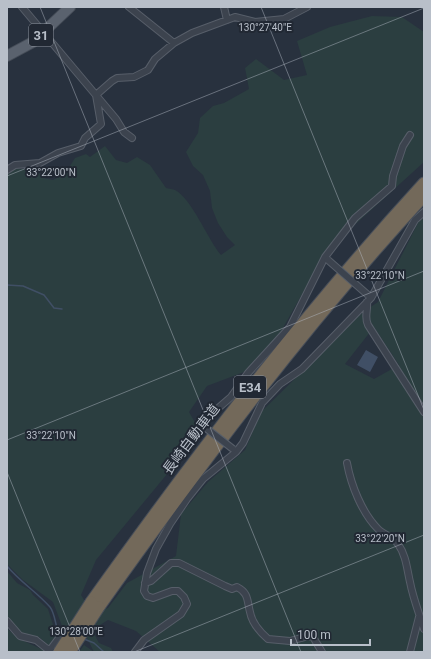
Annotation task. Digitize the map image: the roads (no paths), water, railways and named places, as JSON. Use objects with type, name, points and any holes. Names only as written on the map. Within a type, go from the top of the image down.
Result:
[{"type":"highway","name":"長崎自動車道","points":[[70,652],[95,605],[168,495],[266,367],[361,253],[424,183]]},
{"type":"highway","name":"長崎自動車道","points":[[59,652],[263,385],[321,315],[424,196]]},
{"type":"main road","name":"31","points":[[7,56],[21,50],[43,33],[70,7]]},
{"type":"street","points":[[22,7],[96,95],[124,132],[132,138]]},
{"type":"street","points":[[129,7],[174,43]]},
{"type":"street","points":[[224,7],[227,20]]},
{"type":"street","points":[[96,95],[117,78],[134,77],[148,70],[156,59],[174,43],[192,33],[235,17],[255,22],[284,19],[307,7]]},
{"type":"street","points":[[7,170],[15,165],[40,163],[58,153],[81,146],[85,138],[101,124],[96,95]]},
{"type":"street","points":[[234,450],[201,423],[231,396],[248,373],[290,326],[326,259],[355,218],[392,186],[393,176],[403,146],[410,135]]},
{"type":"street","points":[[136,652],[144,640],[181,614],[187,604],[184,597],[178,591],[172,591],[153,598],[147,596],[144,591],[147,573],[154,554],[170,524],[203,479],[234,450],[262,404],[280,384],[302,369],[369,298],[415,220],[424,212]]},
{"type":"street","points":[[326,259],[369,298]]},
{"type":"street","points":[[369,298],[366,316],[368,326],[424,412]]},
{"type":"street","points":[[347,463],[349,474],[366,513],[379,530],[396,541],[400,548],[405,559],[419,617],[424,629]]},
{"type":"street","points":[[145,583],[151,581],[171,563],[179,563],[224,586],[232,589],[237,588],[243,590],[248,598],[250,612],[256,625],[268,639],[290,641],[309,636],[313,637],[322,652]]},
{"type":"street","points":[[410,652],[419,617]]},
{"type":"street","points":[[7,621],[20,636],[36,640],[50,650],[59,638],[77,648],[74,652]]},
{"type":"water","points":[[366,350],[378,357],[370,372],[357,365]]},
{"type":"waterway","points":[[7,285],[23,286],[44,295],[54,308],[62,309]]},
{"type":"waterway","points":[[7,566],[50,607],[57,628],[67,632]]},
{"type":"waterway","points":[[84,639],[94,643],[104,652]]}]
